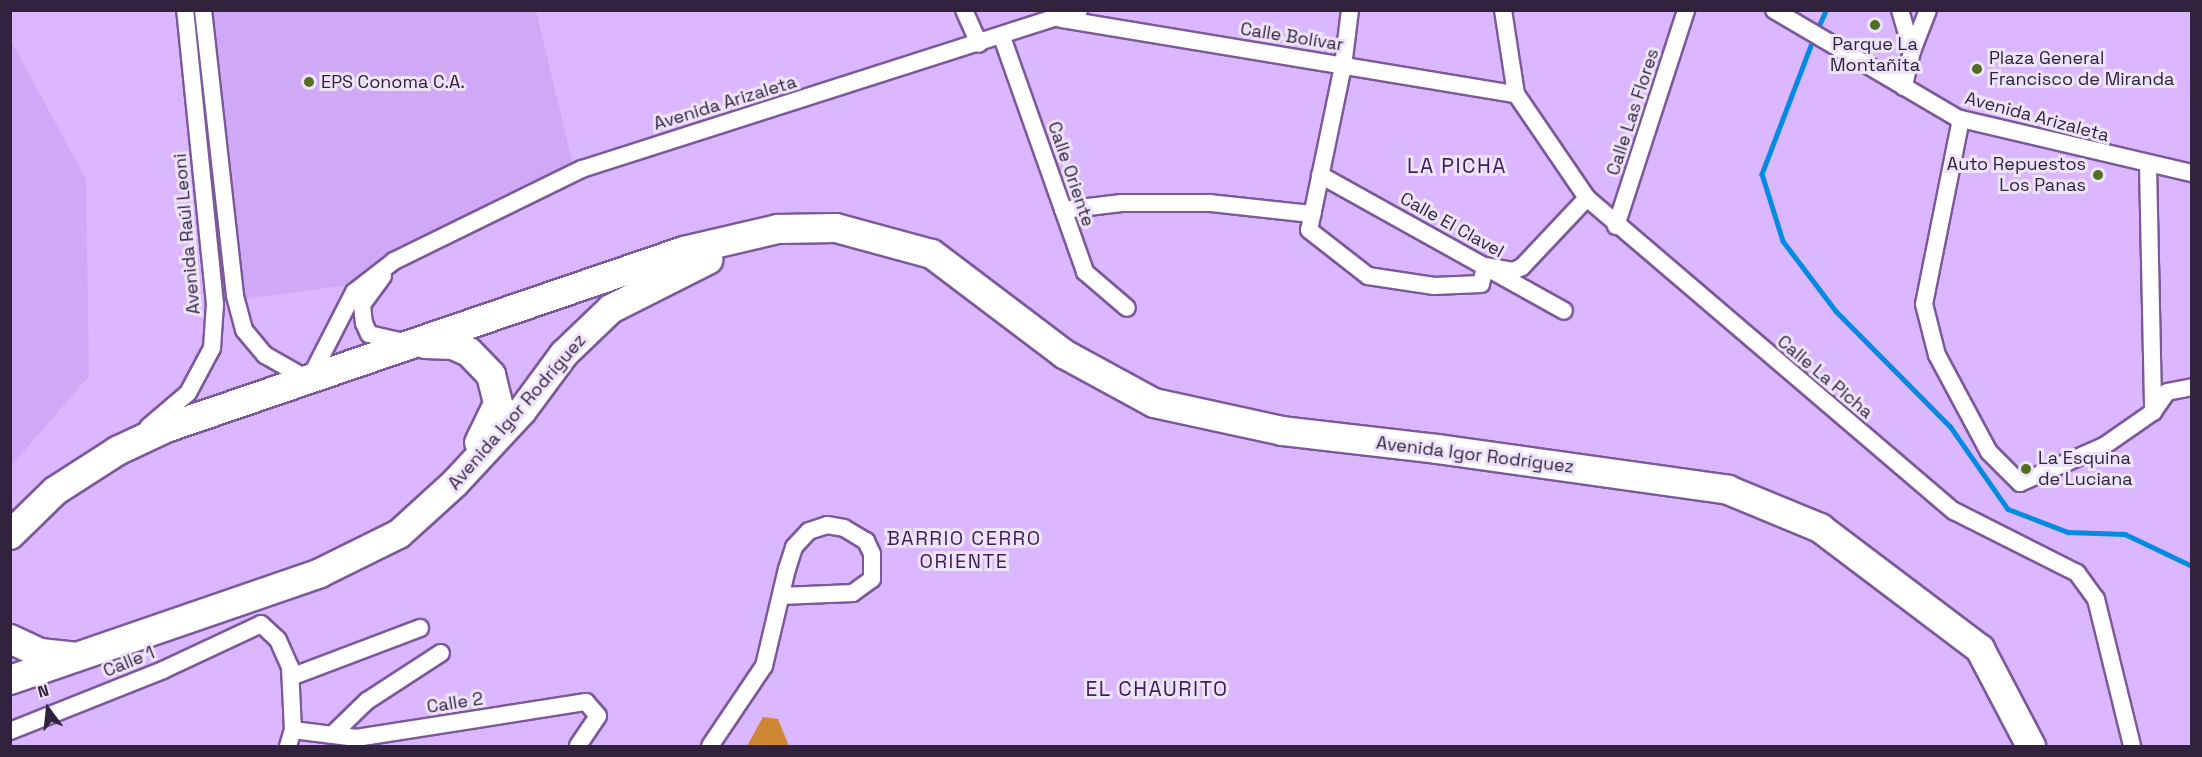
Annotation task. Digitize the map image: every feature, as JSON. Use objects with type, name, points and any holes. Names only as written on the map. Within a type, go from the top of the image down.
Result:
[{"type":"highway","name":"Avenida Igor Rodríguez","points":[[10,535],[55,491],[117,451],[166,428],[674,254],[735,238],[799,228],[862,233],[932,254],[1064,354],[1154,403],[1282,431],[1449,450],[1728,490],[1820,528],[1980,649],[2031,747]]},
{"type":"highway","name":"Avenida Igor Rodríguez","points":[[10,680],[355,559],[399,534],[440,498],[522,411],[564,354],[611,309],[690,266],[739,249],[780,240],[862,233]]},
{"type":"highway","points":[[414,344],[453,345],[469,352],[491,375],[498,404],[491,426],[440,498]]},
{"type":"highway","points":[[10,639],[40,653],[74,656]]},
{"type":"street","name":"Avenida Raúl Leoni","points":[[117,451],[188,393],[212,348],[215,304],[185,10]]},
{"type":"street","points":[[203,10],[235,296],[244,330],[265,355],[309,380]]},
{"type":"street","points":[[964,10],[979,44]]},
{"type":"street","name":"Avenida Arizaleta","points":[[309,380],[354,292],[394,261],[582,169],[1060,19],[1079,10]]},
{"type":"street","points":[[1350,10],[1343,66],[1309,230],[1368,276],[1434,286],[1481,284],[1485,266],[1514,271],[1522,267],[1587,198]]},
{"type":"street","name":"Calle La Picha","points":[[1503,10],[1516,94],[1587,198],[1616,226],[1954,512],[2077,573],[2096,599],[2132,747]]},
{"type":"street","name":"Calle Las Flores","points":[[1616,226],[1686,10]]},
{"type":"street","name":"Avenida Arizaleta","points":[[1774,10],[1851,58],[1961,119],[2148,165],[2192,173]]},
{"type":"street","points":[[1900,10],[1912,51]]},
{"type":"street","points":[[1904,87],[1912,51],[1928,10]]},
{"type":"street","name":"Calle Bolívar","points":[[1060,19],[1516,94]]},
{"type":"street","name":"Calle Oriente","points":[[1002,37],[1085,272],[1127,308]]},
{"type":"street","points":[[1961,119],[1924,304],[1937,356],[1989,452],[2020,483],[2104,446],[2152,412],[2167,392],[2192,387]]},
{"type":"street","points":[[2148,165],[2152,412]]},
{"type":"street","name":"Calle El Clavel","points":[[1320,175],[1564,311]]},
{"type":"street","points":[[1063,210],[1122,203],[1210,203],[1312,214]]},
{"type":"street","points":[[394,261],[362,305],[364,323],[369,334],[414,344]]},
{"type":"street","points":[[710,747],[764,666],[781,596],[794,547],[809,531],[827,525],[844,528],[866,541],[872,554],[872,579],[853,593],[781,596]]},
{"type":"street","name":"Calle 1","points":[[10,731],[163,670],[261,624],[278,640],[291,677]]},
{"type":"street","points":[[288,747],[293,730],[291,677],[420,628]]},
{"type":"street","points":[[332,735],[367,701],[441,653]]},
{"type":"street","name":"Calle 2","points":[[293,730],[356,738],[586,702],[598,716],[578,747]]},
{"type":"shaded area","points":[[211,11],[536,11],[574,169],[355,284],[237,300]]},
{"type":"shaded area","points":[[11,41],[86,179],[89,376],[11,466]]},
{"type":"shaded area","points":[[763,717],[778,719],[789,746],[747,746]]},
{"type":"waterway","points":[[1817,30],[1826,10]]},
{"type":"waterway","points":[[1814,38],[1762,174],[1783,241],[1836,311],[1950,426],[2008,509],[2068,532],[2125,534],[2192,566]]},
{"type":"place","name":"Parque La Montañita","points":[[1875,25]]},
{"type":"place","name":"Plaza General Francisco de Miranda","points":[[1977,69]]},
{"type":"place","name":"EPS Conoma C.A.","points":[[309,82]]},
{"type":"place","name":"Auto Repuestos Los Panas","points":[[2098,175]]},
{"type":"place","name":"La Esquina de Luciana","points":[[2026,469]]},
{"type":"district","name":"LA PICHA","points":[[1457,166]]},
{"type":"district","name":"BARRIO CERRO ORIENTE","points":[[964,550]]},
{"type":"district","name":"EL CHAURITO","points":[[1157,689]]}]
